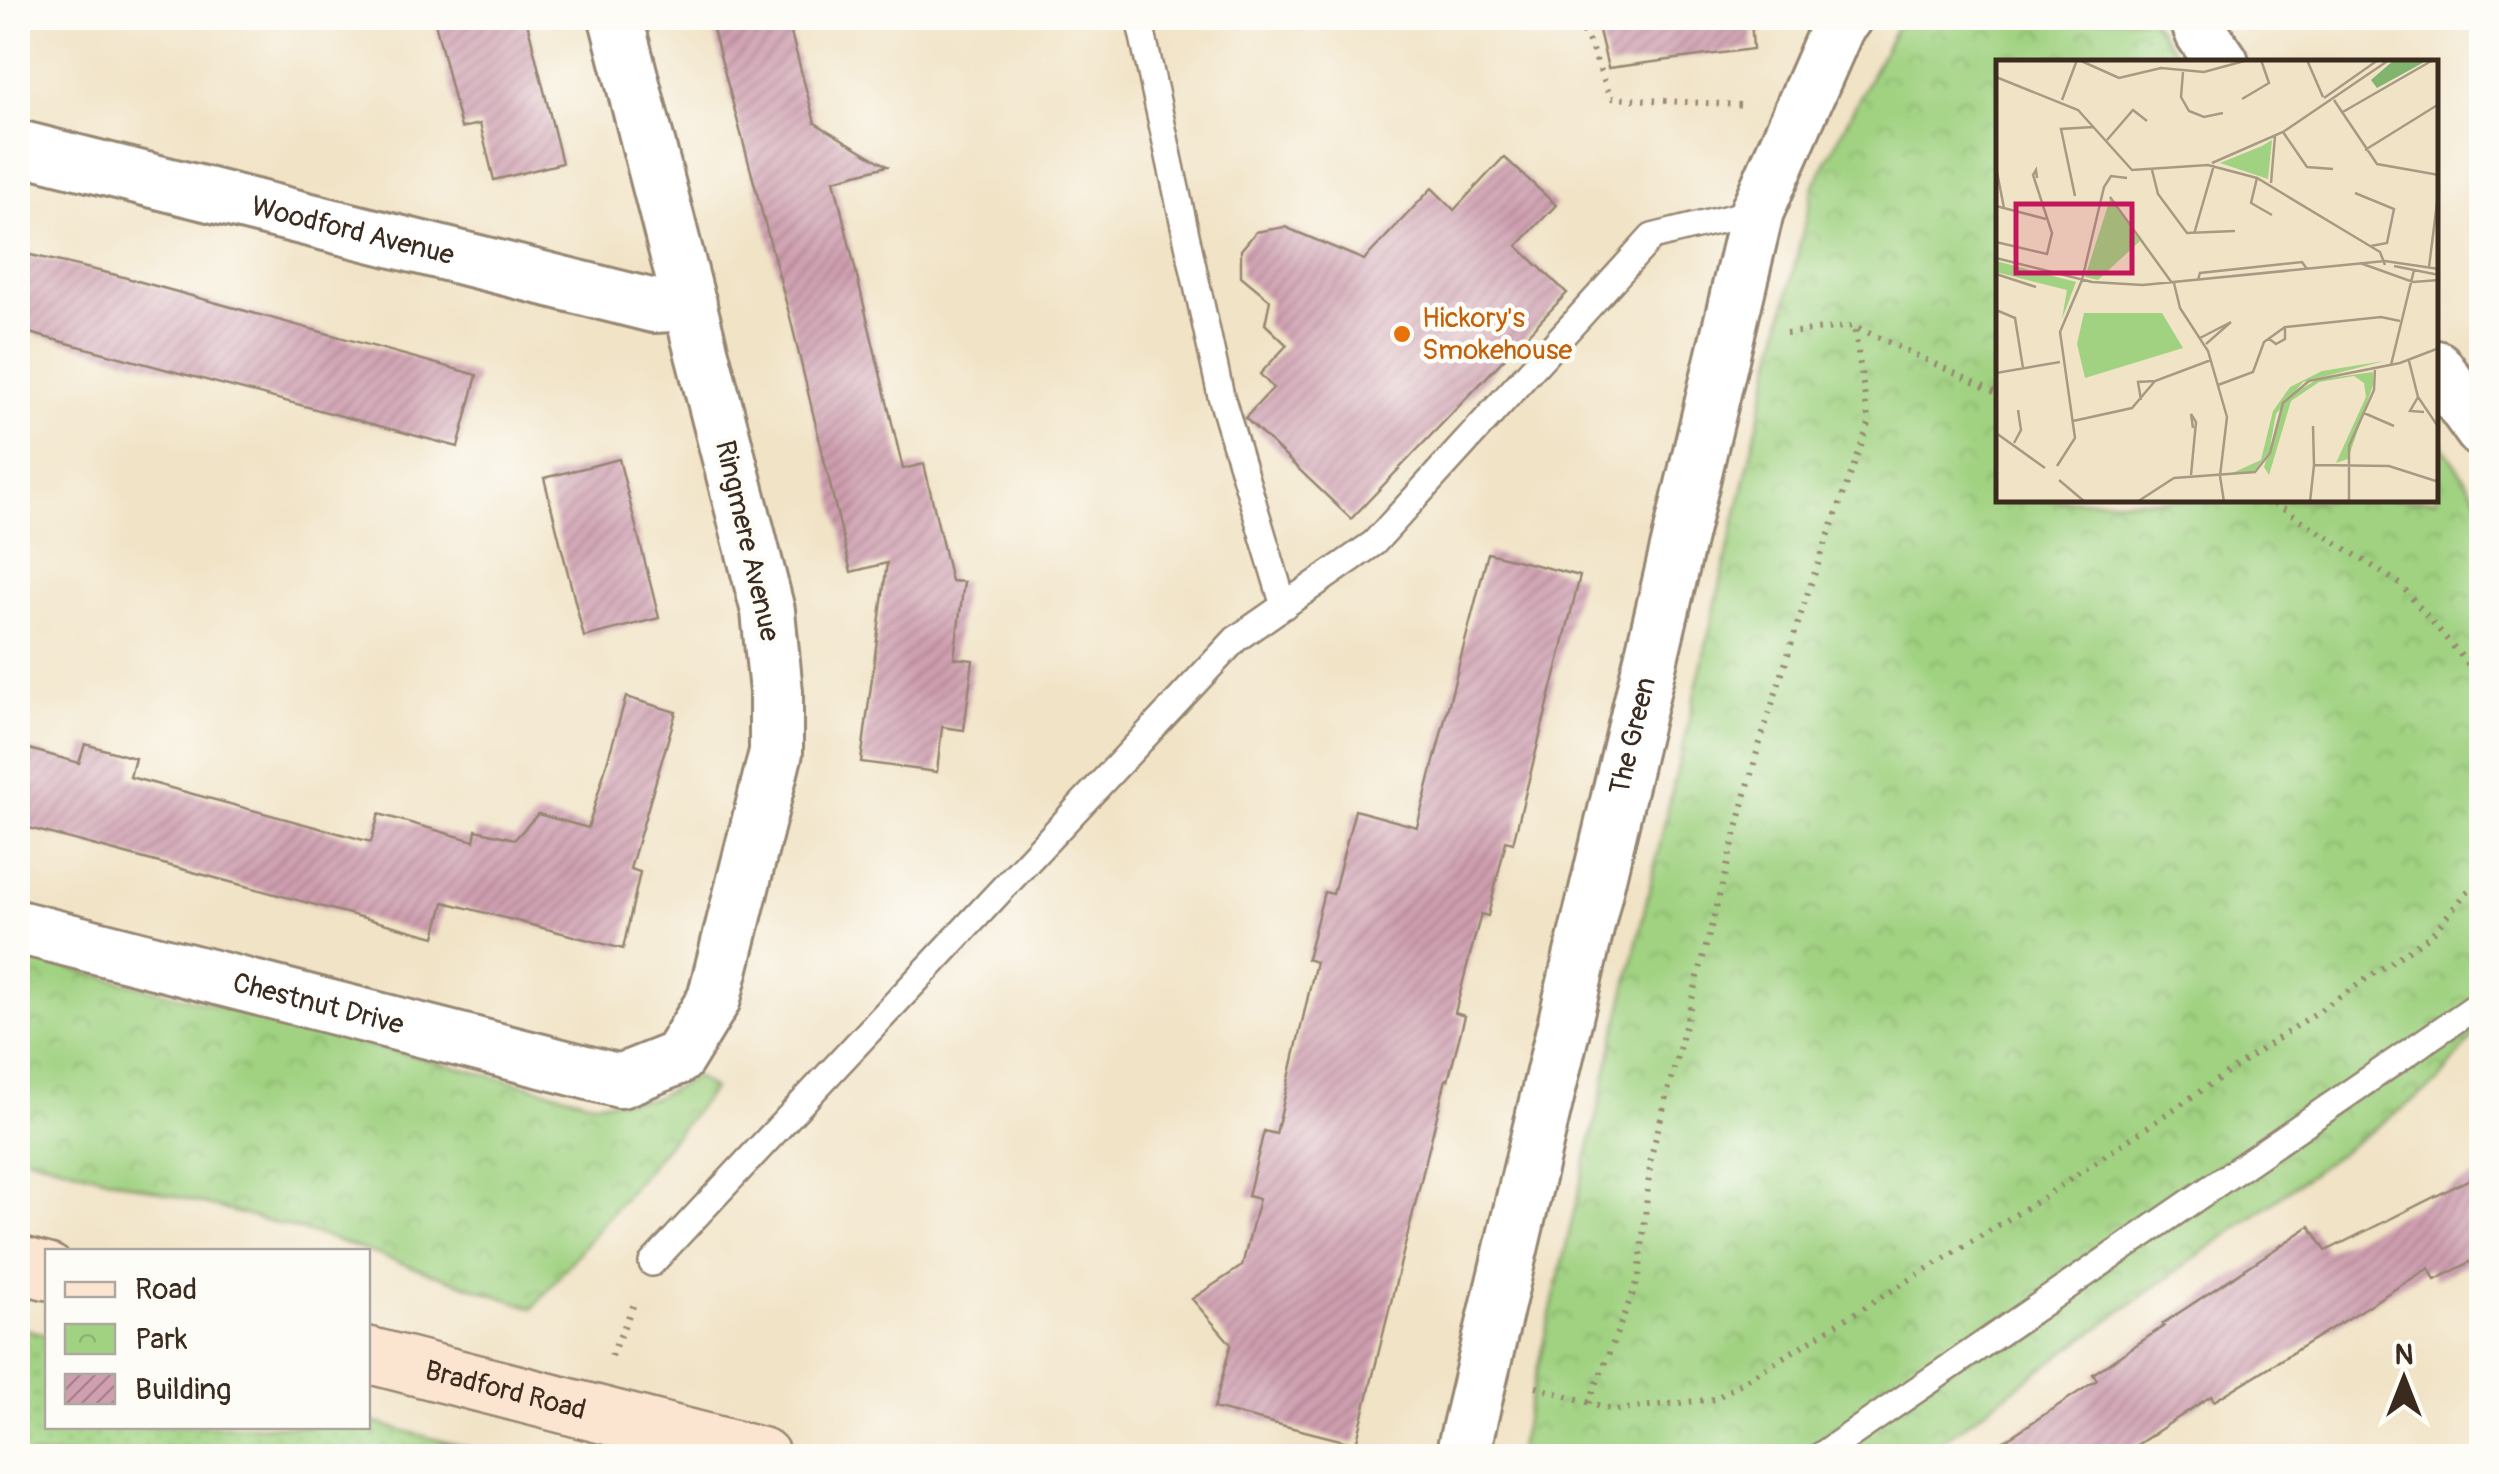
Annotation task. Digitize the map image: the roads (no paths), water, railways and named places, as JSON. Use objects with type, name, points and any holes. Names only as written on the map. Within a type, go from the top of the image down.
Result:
[{"type":"main road","points":[[18,1264],[45,1271]]},
{"type":"main road","name":"Bradford Road","points":[[370,1356],[762,1456]]},
{"type":"street","name":"Ringmere Avenue","points":[[616,18],[768,611],[776,692],[776,752],[714,1000],[678,1058],[620,1081]]},
{"type":"street","points":[[2196,18],[2221,60]]},
{"type":"street","name":"The Green","points":[[1462,1456],[1757,210],[1840,20]]},
{"type":"street","name":"Woodford Avenue","points":[[18,147],[654,306],[690,304]]},
{"type":"street","points":[[2439,371],[2482,430]]},
{"type":"street","name":"Chestnut Drive","points":[[18,927],[620,1081]]},
{"type":"lane","points":[[1139,18],[1222,396],[1284,606]]},
{"type":"lane","points":[[652,1264],[1236,639],[1374,543],[1652,237],[1757,210]]},
{"type":"lane","points":[[1820,1456],[2482,1002]]},
{"type":"place","name":"Hickory's Smokehouse","points":[[1402,334]]}]
